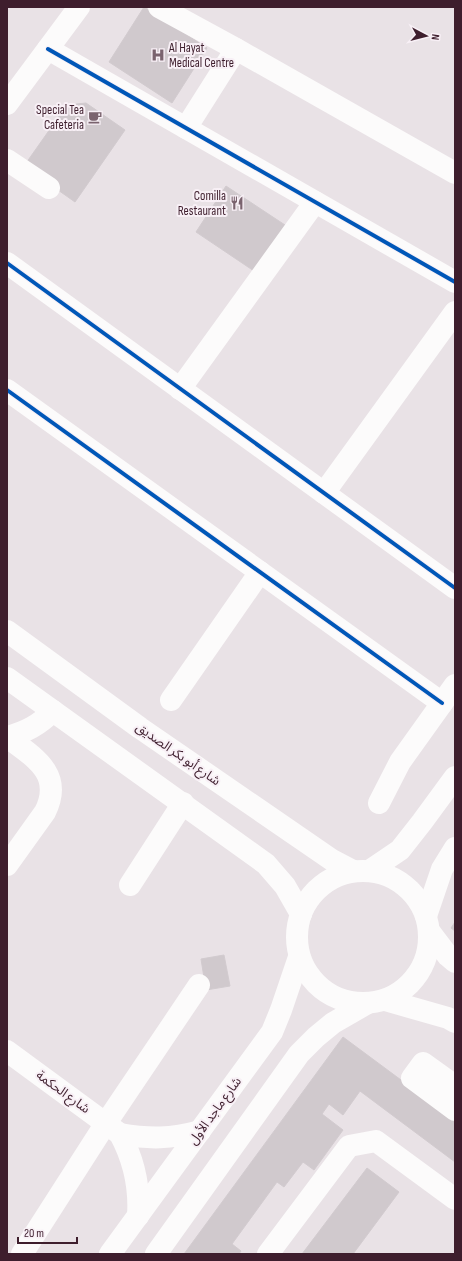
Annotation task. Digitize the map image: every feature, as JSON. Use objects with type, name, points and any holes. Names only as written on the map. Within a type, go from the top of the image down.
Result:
[{"type":"street","points":[[7,104],[78,7]]},
{"type":"street","points":[[159,7],[455,173]]},
{"type":"street","points":[[48,49],[455,282]]},
{"type":"street","points":[[186,128],[236,49]]},
{"type":"street","points":[[7,160],[49,188]]},
{"type":"street","points":[[180,388],[315,202]]},
{"type":"street","points":[[7,263],[455,588]]},
{"type":"street","points":[[324,493],[455,312]]},
{"type":"street","points":[[7,390],[442,703]]},
{"type":"street","points":[[171,700],[260,572]]},
{"type":"street","name":"شارع أبو بكر الصديق","points":[[7,631],[140,728],[332,860],[361,871]]},
{"type":"street","points":[[7,678],[266,864],[285,886],[301,914]]},
{"type":"street","points":[[378,803],[400,762],[455,685]]},
{"type":"street","points":[[7,737],[20,734],[32,728],[44,721],[53,711]]},
{"type":"street","points":[[7,737],[38,761],[44,768],[49,776],[51,790],[49,804],[7,865]]},
{"type":"street","points":[[455,777],[400,850],[361,871],[336,876],[321,886],[309,899],[301,914],[296,935],[299,957],[309,977],[325,992],[345,1002],[376,1002],[448,1018],[455,1022]]},
{"type":"street","points":[[130,885],[183,804]]},
{"type":"street","points":[[156,1254],[299,1054],[333,1023],[404,990],[419,973],[427,953],[427,923],[442,869],[455,848]]},
{"type":"street","points":[[361,871],[387,876],[404,885],[417,899],[427,923],[448,956],[455,962]]},
{"type":"street","name":"شارع ماجد الأول","points":[[110,1254],[272,1032],[299,957]]},
{"type":"street","points":[[22,1254],[113,1128],[199,985]]},
{"type":"street","name":"شارع الحكمة","points":[[7,1051],[113,1128],[136,1137],[168,1138],[200,1131]]},
{"type":"street","points":[[455,1086],[423,1063],[412,1078],[455,1110]]},
{"type":"street","name":"شارع الحكمة","points":[[113,1128],[128,1149],[134,1165],[139,1199],[138,1216]]},
{"type":"street","points":[[268,1254],[349,1146],[376,1141],[455,1199]]},
{"type":"building","name":"Al Hayat Medical Centre","points":[[144,7],[207,48],[172,103],[109,62]]},
{"type":"building","points":[[86,103],[125,130],[75,202],[24,166],[67,105]]},
{"type":"building","points":[[226,186],[285,225],[254,271],[196,232]]},
{"type":"building","points":[[455,922],[455,931],[451,928]]},
{"type":"building","points":[[224,955],[230,986],[206,990],[201,959]]},
{"type":"building","points":[[343,1037],[455,1120],[455,1162],[360,1091],[343,1115],[329,1104],[322,1114],[343,1130],[314,1170],[303,1162],[284,1187],[277,1182],[232,1244],[241,1251],[239,1254],[184,1254]]},
{"type":"building","points":[[367,1168],[399,1192],[353,1254],[302,1254]]},
{"type":"cycle path","points":[[48,49],[455,282]]},
{"type":"cycle path","points":[[7,263],[455,588]]},
{"type":"cycle path","points":[[7,390],[442,703]]},
{"type":"place","name":"Al Hayat Medical Centre","points":[[158,55]]},
{"type":"place","name":"Special Tea Cafeteria","points":[[95,117]]},
{"type":"place","name":"Comilla Restaurant","points":[[237,203]]}]
